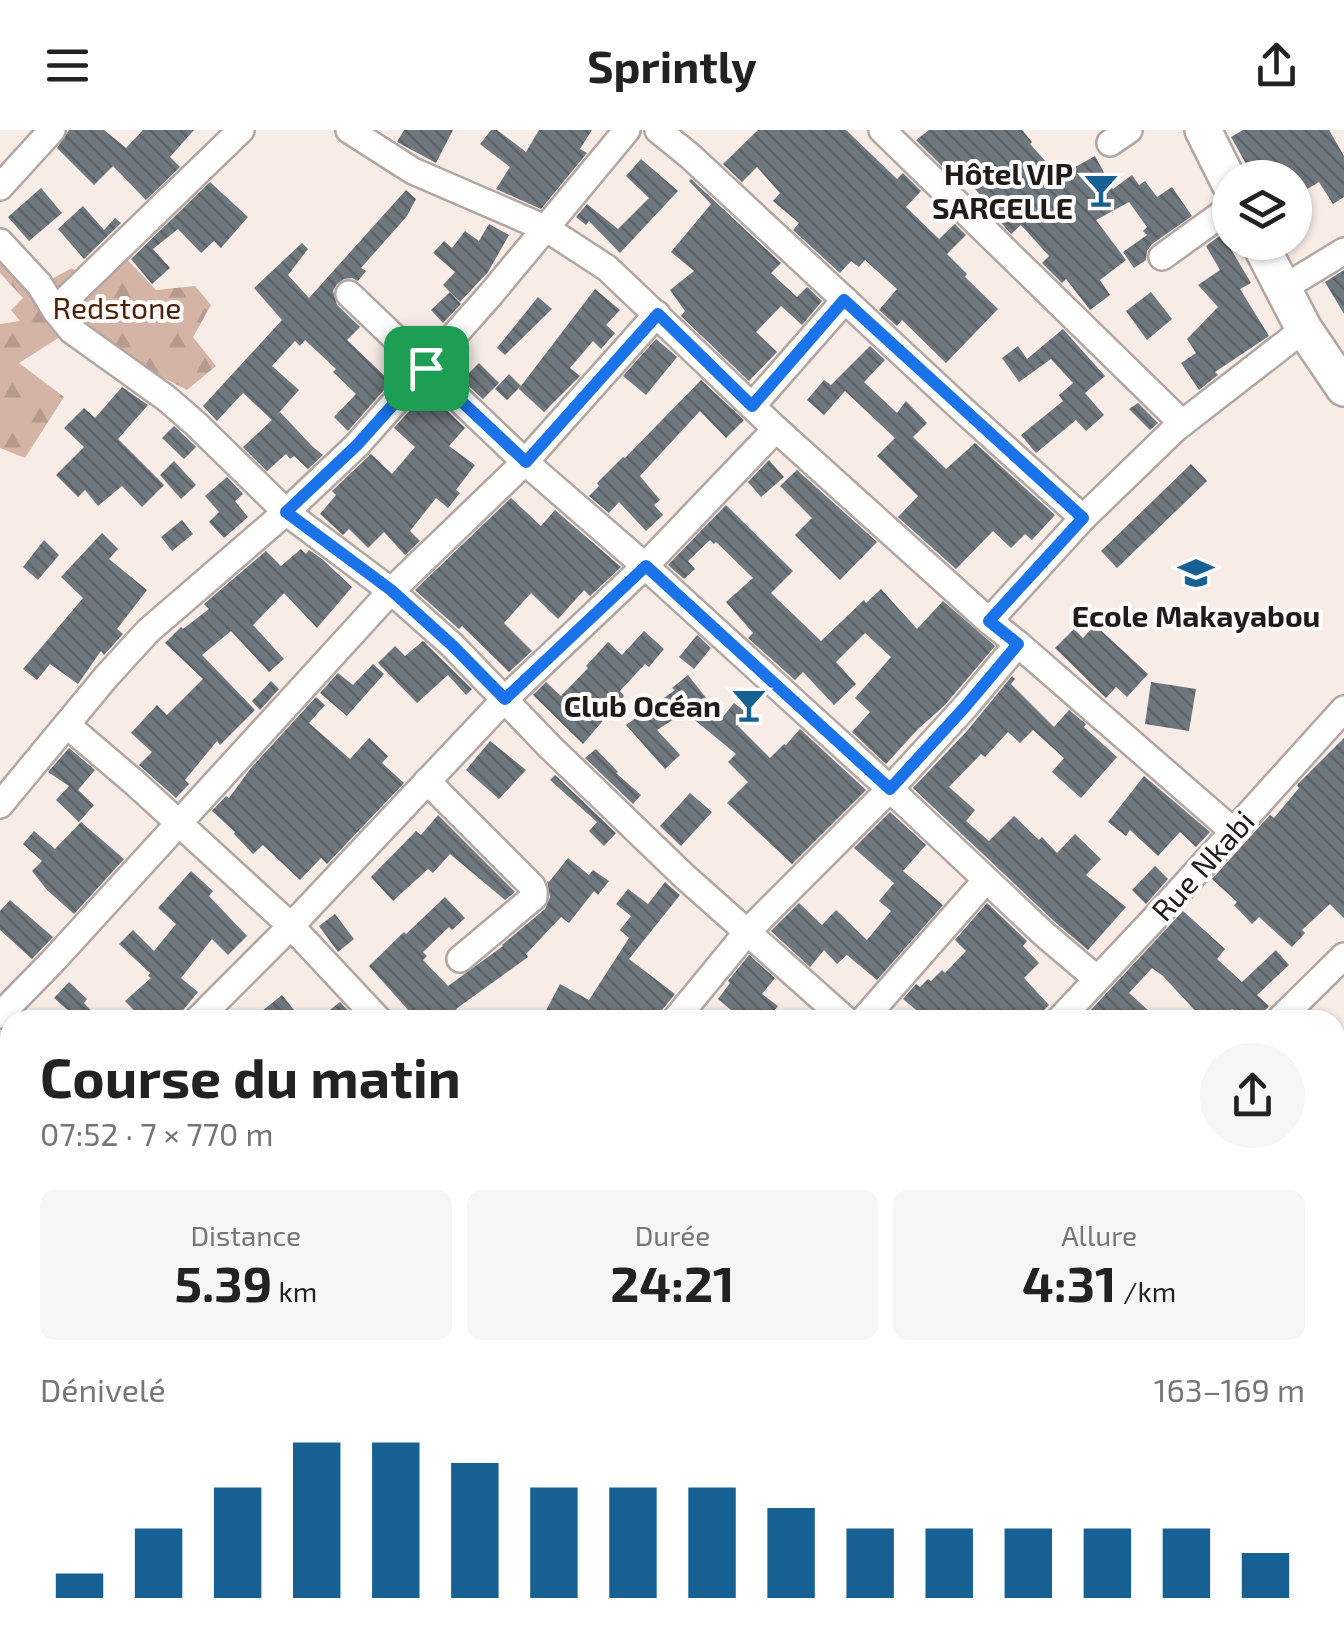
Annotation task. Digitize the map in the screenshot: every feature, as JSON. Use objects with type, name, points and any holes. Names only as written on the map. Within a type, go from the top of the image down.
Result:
[{"type":"street","points":[[0,186],[52,130]]},
{"type":"street","points":[[54,310],[241,130]]},
{"type":"street","points":[[348,130],[413,170],[546,230],[607,268],[776,429],[989,621],[1233,831]]},
{"type":"street","points":[[0,805],[148,631],[357,445],[546,230],[627,130]]},
{"type":"street","points":[[658,130],[1083,518]]},
{"type":"street","points":[[882,130],[1182,423]]},
{"type":"street","points":[[1202,130],[1218,160]]},
{"type":"street","points":[[1162,256],[1212,221]]},
{"type":"street","points":[[0,242],[39,284],[72,330],[166,398],[286,512],[391,590],[453,646],[550,747],[684,876],[835,1010]]},
{"type":"street","points":[[1282,289],[1344,251]]},
{"type":"street","points":[[1268,260],[1304,329],[1344,388]]},
{"type":"street","points":[[349,294],[526,462],[646,566],[1096,979]]},
{"type":"street","points":[[752,406],[844,300]]},
{"type":"street","points":[[5,1010],[391,590],[526,462],[658,314]]},
{"type":"street","points":[[989,621],[1083,518],[1182,423],[1304,329]]},
{"type":"street","points":[[209,1010],[505,699],[646,566],[776,429]]},
{"type":"street","points":[[683,1010],[748,931],[890,789],[1018,644]]},
{"type":"street","name":"Rue Nkabi","points":[[1068,1010],[1344,708]]},
{"type":"street","points":[[67,725],[291,926],[370,1010]]},
{"type":"street","points":[[428,781],[534,891],[534,897],[460,959]]},
{"type":"street","points":[[872,1010],[986,880]]},
{"type":"street","points":[[1289,1010],[1344,956]]},
{"type":"green space","name":"Redstone","points":[[0,247],[37,287],[72,268],[84,279],[121,253],[156,290],[195,286],[211,305],[193,337],[216,366],[187,390],[71,330],[19,363],[64,397],[25,458],[0,448],[0,324],[20,321],[11,310],[23,298],[0,273]]},
{"type":"building","points":[[69,130],[104,130],[126,148],[143,130],[194,130],[170,157],[180,167],[146,200],[113,166],[94,185],[57,148]]},
{"type":"building","points":[[404,130],[453,130],[436,163],[397,142]]},
{"type":"building","points":[[491,130],[497,130],[526,152],[539,130],[592,130],[580,149],[587,153],[541,209],[496,189],[510,167],[480,144]]},
{"type":"building","points":[[758,130],[846,130],[897,179],[903,173],[921,191],[906,207],[939,239],[955,224],[966,235],[947,254],[998,309],[946,363],[902,320],[897,326],[879,310],[897,289],[865,260],[859,267],[851,261],[840,273],[793,230],[799,223],[773,201],[780,193],[757,167],[742,182],[723,164]]},
{"type":"building","points":[[929,130],[1022,130],[1059,176],[1095,156],[1113,189],[1132,175],[1139,185],[1145,181],[1157,197],[1172,187],[1192,216],[1152,244],[1146,260],[1134,268],[1123,252],[1147,235],[1143,231],[1147,227],[1129,202],[1096,220],[1126,260],[1100,280],[1110,295],[1090,310],[1066,279],[1062,283],[1042,263],[1049,256],[1021,225],[1011,234],[978,201],[982,197],[959,170],[952,176],[916,140]]},
{"type":"building","points":[[1243,130],[1329,130],[1344,156],[1344,197],[1333,204],[1319,182],[1312,186],[1312,160],[1244,160],[1231,137]]},
{"type":"building","points":[[641,159],[678,191],[620,253],[589,221],[586,225],[576,217],[587,204],[618,229],[649,198],[626,176]]},
{"type":"building","points":[[691,179],[781,263],[771,273],[797,297],[807,287],[822,301],[802,325],[781,306],[756,332],[777,352],[749,381],[681,316],[685,311],[670,290],[694,271],[671,252],[711,204]]},
{"type":"building","points":[[210,182],[248,217],[221,248],[214,241],[201,253],[178,229],[153,249],[170,268],[152,284],[131,259]]},
{"type":"building","points":[[41,188],[62,213],[29,241],[8,217]]},
{"type":"building","points":[[406,190],[416,199],[407,216],[361,268],[366,271],[358,281],[344,279],[333,291],[337,305],[360,327],[347,340],[391,382],[348,431],[334,417],[356,394],[305,340],[300,346],[295,341],[272,366],[299,390],[276,416],[280,412],[323,455],[308,469],[286,454],[267,471],[243,447],[272,420],[243,393],[217,421],[203,406],[282,320],[254,288],[302,243],[308,249],[288,275],[309,298]]},
{"type":"building","points":[[83,206],[104,230],[115,218],[121,223],[84,259],[58,229]]},
{"type":"building","points":[[489,224],[509,235],[488,272],[460,302],[443,285],[455,272],[433,253],[444,241],[452,248],[465,231],[479,241]]},
{"type":"building","points":[[1214,260],[1237,260],[1251,283],[1240,289],[1269,336],[1215,372],[1218,375],[1199,390],[1181,363],[1196,353],[1187,339],[1218,307],[1198,285],[1220,270]]},
{"type":"building","points":[[1344,270],[1344,314],[1325,282]]},
{"type":"building","points":[[595,289],[620,310],[606,325],[615,333],[601,349],[593,341],[570,368],[580,376],[544,412],[520,387],[507,400],[495,389],[509,374],[521,386]]},
{"type":"building","points":[[450,292],[461,304],[443,323],[431,310]]},
{"type":"building","points":[[1151,292],[1172,319],[1147,340],[1126,311]]},
{"type":"building","points":[[538,297],[552,309],[505,355],[497,348]]},
{"type":"building","points":[[1063,329],[1105,376],[1085,393],[1104,415],[1086,431],[1076,420],[1036,453],[1021,435],[1063,401],[1059,395],[1073,383],[1051,359],[1019,382],[1002,358],[1018,346],[1027,359]]},
{"type":"building","points":[[656,339],[677,357],[646,395],[623,376]]},
{"type":"building","points":[[870,346],[885,360],[864,382],[897,413],[906,401],[927,423],[913,437],[946,469],[975,443],[1055,515],[1032,540],[1025,534],[1011,548],[993,531],[956,569],[898,517],[918,496],[877,456],[895,438],[845,391],[824,415],[807,400],[824,380],[831,385]]},
{"type":"building","points":[[479,363],[499,383],[483,399],[462,380]]},
{"type":"building","points":[[701,380],[744,420],[726,438],[700,411],[640,476],[660,500],[654,505],[663,515],[646,531],[619,502],[609,513],[589,496],[599,486],[597,483]]},
{"type":"building","points":[[122,387],[148,405],[118,439],[164,485],[142,507],[122,486],[98,506],[85,490],[78,497],[56,475],[84,447],[64,428],[84,408],[95,418]]},
{"type":"building","points":[[427,391],[465,428],[449,446],[475,465],[448,508],[436,498],[410,531],[420,541],[405,555],[384,532],[368,548],[349,529],[343,535],[320,514],[336,495],[332,491],[371,454],[392,474],[415,447],[394,428]]},
{"type":"building","points":[[1138,403],[1158,423],[1150,430],[1129,409]]},
{"type":"building","points":[[174,426],[196,447],[184,459],[162,438]]},
{"type":"building","points":[[769,460],[784,477],[761,497],[748,482]]},
{"type":"building","points":[[174,461],[196,485],[181,499],[160,475]]},
{"type":"building","points":[[1191,464],[1207,481],[1117,568],[1101,551]]},
{"type":"building","points":[[797,470],[877,542],[840,580],[795,535],[812,518],[780,486]]},
{"type":"building","points":[[227,477],[243,494],[235,501],[248,517],[224,538],[209,522],[219,512],[205,496]]},
{"type":"building","points":[[511,498],[541,526],[555,510],[621,567],[590,596],[584,590],[558,619],[531,593],[504,623],[532,651],[509,672],[462,626],[459,629],[415,590]]},
{"type":"building","points":[[726,505],[793,571],[771,593],[821,641],[881,589],[917,629],[943,601],[995,646],[944,706],[886,764],[852,732],[870,712],[855,698],[891,657],[865,633],[836,662],[856,684],[834,705],[803,672],[795,680],[748,638],[753,633],[726,602],[753,578],[716,542],[710,540],[688,561],[695,569],[684,579],[668,565]]},
{"type":"building","points":[[182,520],[193,534],[172,551],[161,537]]},
{"type":"building","points":[[102,533],[118,549],[109,559],[147,590],[117,629],[123,634],[104,655],[101,651],[78,684],[50,664],[37,680],[23,669],[83,598],[61,577]]},
{"type":"building","points":[[44,540],[59,555],[38,580],[23,567]]},
{"type":"building","points":[[301,549],[322,559],[352,587],[317,628],[284,593],[253,625],[284,659],[269,672],[231,631],[202,655],[255,710],[220,745],[217,741],[185,780],[189,784],[176,798],[139,765],[152,752],[131,733],[157,705],[167,715],[203,679],[165,643],[209,609],[204,604],[266,551],[281,566]]},
{"type":"building","points":[[1095,625],[1148,674],[1127,697],[1116,687],[1106,698],[1055,648],[1074,629],[1083,638]]},
{"type":"building","points":[[644,631],[664,649],[620,691],[624,696],[583,744],[533,695],[546,682],[561,696],[608,642],[622,655]]},
{"type":"building","points":[[697,635],[711,648],[694,669],[679,657]]},
{"type":"building","points":[[423,641],[472,689],[466,695],[448,675],[417,703],[378,663],[395,646],[405,656]]},
{"type":"building","points":[[373,664],[384,674],[347,716],[320,693],[338,673],[353,685]]},
{"type":"building","points":[[688,675],[722,718],[734,703],[748,714],[738,726],[770,758],[800,729],[866,790],[792,864],[727,803],[748,782],[728,762],[736,754],[685,712],[657,730],[680,755],[665,769],[626,725],[675,690],[672,688]]},
{"type":"building","points":[[1012,676],[1015,679],[1011,684],[1054,727],[1069,710],[1117,757],[1081,798],[1052,772],[1064,758],[1033,730],[1020,743],[1008,732],[949,787],[975,810],[966,821],[989,841],[1014,816],[1057,853],[1075,834],[1101,859],[1086,875],[1126,907],[1088,950],[913,788]]},
{"type":"building","points":[[271,681],[279,689],[260,710],[252,701]]},
{"type":"building","points":[[1151,682],[1196,689],[1189,731],[1145,724]]},
{"type":"building","points":[[316,697],[325,705],[309,723],[350,759],[369,738],[388,756],[382,763],[404,783],[327,864],[321,858],[300,880],[263,845],[253,854],[212,811],[226,796],[229,798]]},
{"type":"building","points":[[1344,738],[1344,918],[1330,904],[1302,930],[1305,933],[1292,947],[1259,917],[1252,924],[1234,905],[1237,902],[1212,879],[1270,815],[1274,818],[1299,788],[1297,785]]},
{"type":"building","points":[[490,741],[526,770],[499,799],[466,770]]},
{"type":"building","points":[[69,748],[95,770],[78,790],[94,805],[79,822],[56,800],[69,786],[48,772]]},
{"type":"building","points":[[596,749],[641,795],[633,804],[585,758]]},
{"type":"building","points":[[555,775],[616,833],[604,846],[589,831],[597,822],[550,780]]},
{"type":"building","points":[[1144,776],[1210,832],[1196,847],[1180,832],[1158,856],[1130,830],[1126,836],[1108,822]]},
{"type":"building","points":[[690,793],[712,812],[681,846],[660,826]]},
{"type":"building","points":[[890,812],[926,845],[903,871],[943,905],[877,980],[847,955],[837,964],[824,950],[810,967],[771,931],[799,903],[822,925],[836,910],[867,940],[891,911],[879,901],[894,883],[854,848]]},
{"type":"building","points":[[438,815],[515,892],[505,900],[450,854],[433,873],[428,869],[393,901],[371,877],[416,831],[421,835]]},
{"type":"building","points":[[81,822],[124,859],[74,914],[32,871],[42,861],[23,844],[34,831],[55,849]]},
{"type":"building","points":[[568,858],[589,875],[593,870],[609,881],[598,895],[594,891],[569,923],[561,917],[526,954],[528,957],[457,1010],[408,1010],[369,966],[445,897],[465,918],[452,930],[449,927],[423,952],[427,956],[423,960],[448,986],[545,909],[550,897],[549,882]]},
{"type":"building","points":[[1155,866],[1168,879],[1146,904],[1132,890]]},
{"type":"building","points":[[191,871],[213,891],[209,896],[247,936],[228,955],[212,939],[181,978],[198,992],[183,1010],[134,1010],[125,1001],[151,978],[119,944],[133,930],[154,951],[176,924],[158,908]]},
{"type":"building","points":[[665,882],[680,895],[629,959],[675,994],[662,1010],[546,1010],[560,984],[589,1000],[629,938],[620,930],[631,916],[616,904],[628,889],[648,904]]},
{"type":"building","points":[[10,900],[53,937],[32,959],[0,930],[0,911]]},
{"type":"building","points":[[987,903],[1027,941],[1023,946],[1039,963],[1024,978],[1049,1005],[1044,1010],[916,1010],[903,999],[916,984],[920,987],[942,970],[945,973],[966,951],[955,940]]},
{"type":"building","points":[[1183,911],[1225,949],[1217,959],[1242,982],[1276,950],[1289,965],[1257,995],[1269,1006],[1266,1010],[1195,1010],[1152,968],[1129,993],[1148,1010],[1091,1010]]},
{"type":"building","points":[[335,914],[354,939],[338,952],[319,926]]},
{"type":"building","points":[[749,955],[775,978],[762,994],[778,1006],[775,1010],[731,1010],[718,999]]},
{"type":"building","points":[[69,982],[87,999],[84,1003],[91,1010],[68,1010],[54,998]]},
{"type":"building","points":[[282,995],[294,1010],[263,1010]]},
{"type":"building","points":[[340,1002],[348,1010],[330,1010]]},
{"type":"place","name":"Hôtel VIP SARCELLE","points":[[1101,190]]},
{"type":"place","name":"Ecole Makayabou","points":[[1196,573]]},
{"type":"place","name":"Club Océan","points":[[749,705]]},
{"type":"route","points":[[844,300],[1083,518],[989,621],[1018,644],[890,789],[646,566],[505,699],[391,590],[286,512],[357,445],[426,368],[526,462],[658,314],[752,406],[844,300]]}]
